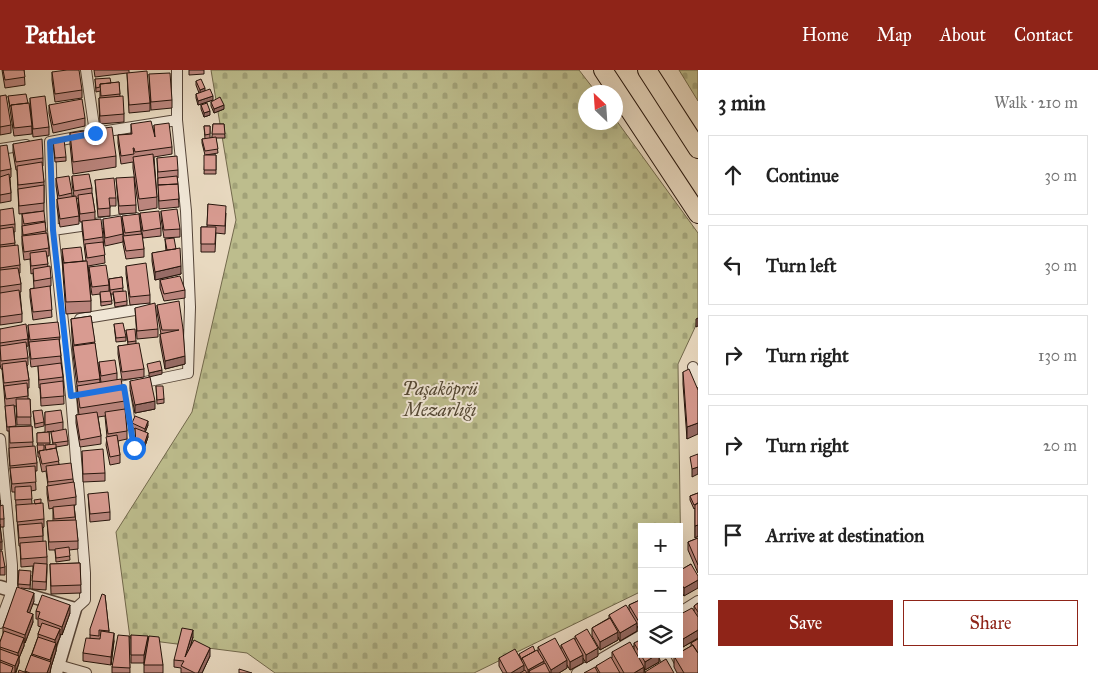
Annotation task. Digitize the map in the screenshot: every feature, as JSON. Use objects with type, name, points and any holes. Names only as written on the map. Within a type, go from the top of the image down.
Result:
[{"type":"highway","points":[[603,70],[698,214]]},
{"type":"highway","points":[[649,72],[696,145]]},
{"type":"street","points":[[86,70],[95,133]]},
{"type":"street","points":[[98,392],[188,372],[177,120],[177,70]]},
{"type":"street","points":[[0,149],[177,120]]},
{"type":"street","points":[[41,143],[53,230],[58,323],[75,395],[85,573],[85,600],[75,609],[57,669],[86,673]]},
{"type":"street","points":[[53,230],[148,216]]},
{"type":"street","points":[[58,323],[160,306]]},
{"type":"street","points":[[693,367],[698,382]]},
{"type":"street","points":[[124,387],[134,448]]},
{"type":"street","points":[[0,439],[12,565],[0,623]]},
{"type":"street","points":[[6,589],[75,609]]},
{"type":"street","points":[[683,611],[698,602]]},
{"type":"street","points":[[577,673],[638,637]]},
{"type":"street","points":[[665,658],[673,673]]},
{"type":"green space","name":"Paşaköprü Mezarlığı","points":[[211,70],[579,70],[591,85],[578,85],[578,130],[623,130],[698,233],[698,321],[678,364],[680,523],[638,523],[638,593],[474,673],[275,673],[247,653],[130,638],[116,532],[192,412],[236,220]]},
{"type":"green space","points":[[679,70],[698,70],[698,101]]},
{"type":"building","points":[[3,70],[24,70],[25,77],[5,80]]},
{"type":"building","points":[[79,70],[82,90],[55,94],[52,72]]},
{"type":"building","points":[[147,71],[150,103],[129,105],[127,73]]},
{"type":"building","points":[[170,73],[172,100],[151,102],[149,74]]},
{"type":"building","points":[[110,78],[111,83],[100,84],[100,87],[96,88],[95,79]]},
{"type":"building","points":[[201,79],[205,88],[200,90],[196,81]]},
{"type":"building","points":[[119,82],[120,94],[101,96],[100,84]]},
{"type":"building","points":[[210,89],[213,96],[198,101],[196,94]]},
{"type":"building","points":[[26,94],[28,103],[10,106],[8,96]]},
{"type":"building","points":[[6,95],[11,125],[0,127],[0,96]]},
{"type":"building","points":[[45,96],[49,127],[33,129],[30,98]]},
{"type":"building","points":[[123,96],[124,114],[100,116],[99,98]]},
{"type":"building","points":[[220,97],[224,105],[214,109],[211,102]]},
{"type":"building","points":[[82,99],[85,118],[53,125],[49,105]]},
{"type":"building","points":[[29,103],[32,126],[14,128],[11,105]]},
{"type":"building","points":[[207,103],[210,111],[204,113],[201,105]]},
{"type":"building","points":[[151,121],[155,137],[154,125],[169,123],[172,147],[135,152],[133,148],[134,154],[121,156],[118,135],[132,134],[131,124]]},
{"type":"building","points":[[213,124],[224,124],[225,134],[212,134]]},
{"type":"building","points":[[204,126],[210,126],[210,134],[205,135]]},
{"type":"building","points":[[112,127],[116,156],[73,162],[70,133]]},
{"type":"building","points":[[216,137],[218,149],[205,151],[202,139]]},
{"type":"building","points":[[42,139],[43,158],[16,162],[13,144]]},
{"type":"building","points":[[64,139],[66,157],[55,158],[53,140]]},
{"type":"building","points":[[7,145],[11,169],[0,171],[0,146]]},
{"type":"building","points":[[153,154],[157,197],[139,199],[133,157]]},
{"type":"building","points":[[204,155],[216,155],[216,170],[204,170]]},
{"type":"building","points":[[177,156],[178,170],[158,172],[157,158]]},
{"type":"building","points":[[42,162],[44,182],[18,185],[17,166]]},
{"type":"building","points":[[9,174],[11,193],[0,195],[0,177]]},
{"type":"building","points":[[89,174],[92,188],[74,191],[72,176]]},
{"type":"building","points":[[69,176],[72,193],[59,196],[56,178]]},
{"type":"building","points":[[177,176],[178,184],[158,185],[158,178]]},
{"type":"building","points":[[134,177],[136,205],[119,206],[116,178]]},
{"type":"building","points":[[114,178],[116,198],[109,198],[110,208],[98,209],[95,180]]},
{"type":"building","points":[[178,184],[179,199],[159,201],[158,185]]},
{"type":"building","points":[[44,185],[44,203],[19,206],[18,189]]},
{"type":"building","points":[[92,193],[95,212],[80,214],[78,195]]},
{"type":"building","points":[[76,196],[79,216],[60,219],[57,199]]},
{"type":"building","points":[[208,204],[226,206],[225,226],[207,225]]},
{"type":"building","points":[[13,208],[15,224],[0,226],[0,210]]},
{"type":"building","points":[[177,209],[180,229],[164,230],[161,211]]},
{"type":"building","points":[[44,211],[45,221],[24,224],[22,214]]},
{"type":"building","points":[[159,211],[161,228],[143,231],[140,213]]},
{"type":"building","points":[[139,214],[141,231],[125,233],[122,216]]},
{"type":"building","points":[[121,216],[123,234],[105,238],[103,219]]},
{"type":"building","points":[[101,219],[103,237],[84,240],[82,221]]},
{"type":"building","points":[[45,222],[46,231],[23,235],[22,226]]},
{"type":"building","points":[[13,227],[15,243],[0,245],[0,229]]},
{"type":"building","points":[[201,227],[216,227],[215,244],[201,244]]},
{"type":"building","points":[[47,233],[49,248],[24,252],[22,236]]},
{"type":"building","points":[[142,234],[144,249],[126,251],[123,236]]},
{"type":"building","points":[[174,238],[176,249],[167,250],[165,239]]},
{"type":"building","points":[[103,242],[105,255],[87,258],[85,244]]},
{"type":"building","points":[[18,245],[20,265],[0,268],[0,247]]},
{"type":"building","points":[[81,247],[83,261],[64,263],[62,249]]},
{"type":"building","points":[[180,248],[181,266],[155,272],[152,253]]},
{"type":"building","points":[[46,251],[48,264],[31,266],[30,253]]},
{"type":"building","points":[[87,261],[91,301],[66,302],[63,263]]},
{"type":"building","points":[[146,263],[150,295],[130,297],[126,266]]},
{"type":"building","points":[[106,265],[109,285],[92,287],[89,267]]},
{"type":"building","points":[[50,266],[51,278],[34,281],[33,269]]},
{"type":"building","points":[[18,268],[21,284],[0,287],[0,270]]},
{"type":"building","points":[[180,276],[185,290],[164,294],[160,280]]},
{"type":"building","points":[[122,277],[123,288],[110,290],[109,279]]},
{"type":"building","points":[[50,286],[52,310],[33,312],[30,289]]},
{"type":"building","points":[[19,290],[22,314],[0,317],[0,293]]},
{"type":"building","points":[[110,291],[112,301],[101,302],[100,292]]},
{"type":"building","points":[[126,291],[127,301],[115,303],[113,292]]},
{"type":"building","points":[[179,301],[185,356],[165,361],[160,334],[179,330],[162,330],[157,305]]},
{"type":"building","points":[[155,303],[158,329],[137,331],[135,308]]},
{"type":"building","points":[[91,316],[95,342],[74,345],[71,319]]},
{"type":"building","points":[[58,322],[60,337],[30,340],[28,325]]},
{"type":"building","points":[[123,323],[126,337],[116,338],[114,324]]},
{"type":"building","points":[[26,324],[28,339],[0,343],[0,329]]},
{"type":"building","points":[[135,329],[136,341],[128,342],[126,330]]},
{"type":"building","points":[[59,339],[61,356],[31,359],[29,342]]},
{"type":"building","points":[[26,342],[28,358],[1,361],[0,346]]},
{"type":"building","points":[[95,343],[100,379],[78,382],[73,346]]},
{"type":"building","points":[[139,343],[144,369],[122,372],[118,346]]},
{"type":"building","points":[[115,360],[117,373],[101,376],[99,362]]},
{"type":"building","points":[[26,361],[29,380],[4,383],[2,364]]},
{"type":"building","points":[[160,361],[162,370],[149,373],[147,364]]},
{"type":"building","points":[[61,363],[63,377],[39,380],[38,366]]},
{"type":"building","points":[[689,369],[698,390],[698,423],[687,427],[683,372]]},
{"type":"building","points":[[150,377],[155,401],[135,405],[130,381]]},
{"type":"building","points":[[121,379],[125,401],[80,408],[77,386]]},
{"type":"building","points":[[63,381],[64,396],[41,398],[40,384]]},
{"type":"building","points":[[27,383],[28,396],[6,399],[4,386]]},
{"type":"building","points":[[156,386],[163,386],[164,399],[157,400]]},
{"type":"building","points":[[16,399],[30,399],[31,417],[17,417]]},
{"type":"building","points":[[14,405],[16,426],[7,427],[5,406]]},
{"type":"building","points":[[125,409],[127,431],[108,434],[105,412]]},
{"type":"building","points":[[42,410],[44,422],[35,424],[33,411]]},
{"type":"building","points":[[61,410],[63,422],[45,425],[45,412]]},
{"type":"building","points":[[97,412],[101,436],[80,440],[76,415]]},
{"type":"building","points":[[135,416],[148,421],[145,429],[132,423]]},
{"type":"building","points":[[32,426],[33,442],[10,443],[9,427]]},
{"type":"building","points":[[135,428],[148,433],[143,448],[136,445]]},
{"type":"building","points":[[66,429],[68,441],[53,443],[51,432]]},
{"type":"building","points":[[49,432],[50,443],[37,443],[37,433]]},
{"type":"building","points":[[117,435],[120,455],[110,457],[106,437]]},
{"type":"building","points":[[56,444],[56,448],[46,450],[45,445]]},
{"type":"building","points":[[37,445],[44,445],[44,450],[38,453]]},
{"type":"building","points":[[35,446],[37,463],[10,466],[9,448]]},
{"type":"building","points":[[56,448],[59,461],[42,464],[39,451]]},
{"type":"building","points":[[103,449],[105,473],[83,474],[82,451]]},
{"type":"building","points":[[698,454],[698,467],[692,469],[690,457]]},
{"type":"building","points":[[71,463],[73,479],[48,482],[46,466]]},
{"type":"building","points":[[35,466],[36,482],[12,484],[10,468]]},
{"type":"building","points":[[74,482],[76,497],[49,501],[47,486]]},
{"type":"building","points":[[31,486],[32,499],[15,500],[15,487]]},
{"type":"building","points":[[108,492],[110,512],[90,514],[88,494]]},
{"type":"building","points":[[698,493],[698,503],[694,505],[690,496]]},
{"type":"building","points":[[41,499],[41,503],[35,504],[34,500]]},
{"type":"building","points":[[43,503],[44,519],[17,522],[16,505]]},
{"type":"building","points":[[698,503],[698,525],[695,526],[695,505]]},
{"type":"building","points":[[3,505],[4,519],[0,519],[0,506]]},
{"type":"building","points":[[74,505],[75,517],[54,519],[53,507]]},
{"type":"building","points":[[76,520],[78,541],[49,542],[47,521]]},
{"type":"building","points":[[42,523],[43,536],[19,538],[18,525]]},
{"type":"building","points":[[0,524],[2,542],[0,542]]},
{"type":"building","points":[[698,538],[698,565],[688,542]]},
{"type":"building","points":[[46,541],[47,557],[21,559],[20,543]]},
{"type":"building","points":[[69,547],[70,556],[56,558],[55,549]]},
{"type":"building","points":[[0,551],[2,551],[5,567],[0,568]]},
{"type":"building","points":[[34,563],[47,564],[46,582],[32,581]]},
{"type":"building","points":[[80,563],[81,585],[51,586],[50,564]]},
{"type":"building","points":[[691,564],[698,576],[698,580],[684,588],[683,587],[683,569]]},
{"type":"building","points":[[19,570],[31,571],[30,585],[18,584]]},
{"type":"building","points":[[17,587],[34,593],[27,612],[33,614],[25,635],[3,627]]},
{"type":"building","points":[[102,594],[105,595],[109,631],[99,630],[99,636],[90,635],[90,629]]},
{"type":"building","points":[[42,595],[70,605],[62,627],[38,618],[40,612],[36,611]]},
{"type":"building","points":[[638,601],[638,620],[629,605]]},
{"type":"building","points":[[698,603],[698,612],[694,606]]},
{"type":"building","points":[[626,605],[637,623],[620,633],[609,615]]},
{"type":"building","points":[[692,608],[698,617],[698,630],[683,639],[683,613]]},
{"type":"building","points":[[610,618],[618,632],[600,642],[592,628]]},
{"type":"building","points":[[42,623],[60,629],[55,640],[38,634]]},
{"type":"building","points":[[182,628],[193,630],[185,657],[194,640],[210,648],[198,673],[181,666],[184,661],[174,660]]},
{"type":"building","points":[[587,629],[598,648],[586,655],[575,636]]},
{"type":"building","points":[[4,631],[24,638],[18,653],[0,647]]},
{"type":"building","points":[[101,631],[114,633],[111,657],[83,653],[86,638],[100,639]]},
{"type":"building","points":[[118,635],[129,636],[130,668],[112,667]]},
{"type":"building","points":[[131,635],[148,636],[144,655],[131,655]]},
{"type":"building","points":[[149,636],[159,637],[163,665],[144,665]]},
{"type":"building","points":[[38,637],[56,643],[50,660],[32,654]]},
{"type":"building","points":[[555,638],[567,660],[551,670],[538,647]]},
{"type":"building","points":[[574,638],[583,655],[570,662],[561,645]]},
{"type":"building","points":[[698,639],[698,653],[691,643]]},
{"type":"building","points":[[638,641],[638,650],[634,643]]},
{"type":"building","points":[[630,642],[644,667],[634,673],[624,673],[612,652]]},
{"type":"building","points":[[693,645],[698,653],[698,673],[684,673],[675,658],[683,658],[683,651]]},
{"type":"building","points":[[533,646],[535,651],[522,658],[522,660],[519,654]]},
{"type":"building","points":[[0,649],[19,656],[15,666],[0,660]]},
{"type":"building","points":[[515,649],[524,665],[511,673],[507,673],[499,658]]},
{"type":"building","points":[[537,650],[544,661],[528,670],[522,658]]},
{"type":"building","points":[[31,655],[51,662],[47,673],[30,673],[25,671]]},
{"type":"building","points":[[611,657],[620,673],[600,673],[596,666]]},
{"type":"building","points":[[643,658],[652,658],[645,662]]},
{"type":"building","points":[[666,659],[674,673],[645,672]]},
{"type":"building","points":[[0,662],[13,667],[11,673],[0,673]]},
{"type":"building","points":[[545,663],[550,673],[530,673],[529,671]]},
{"type":"building","points":[[595,667],[598,673],[584,673]]},
{"type":"building","points":[[239,669],[252,673],[239,673]]},
{"type":"route","points":[[95,133],[50,142],[53,230],[71,396],[124,387],[134,448]]}]
